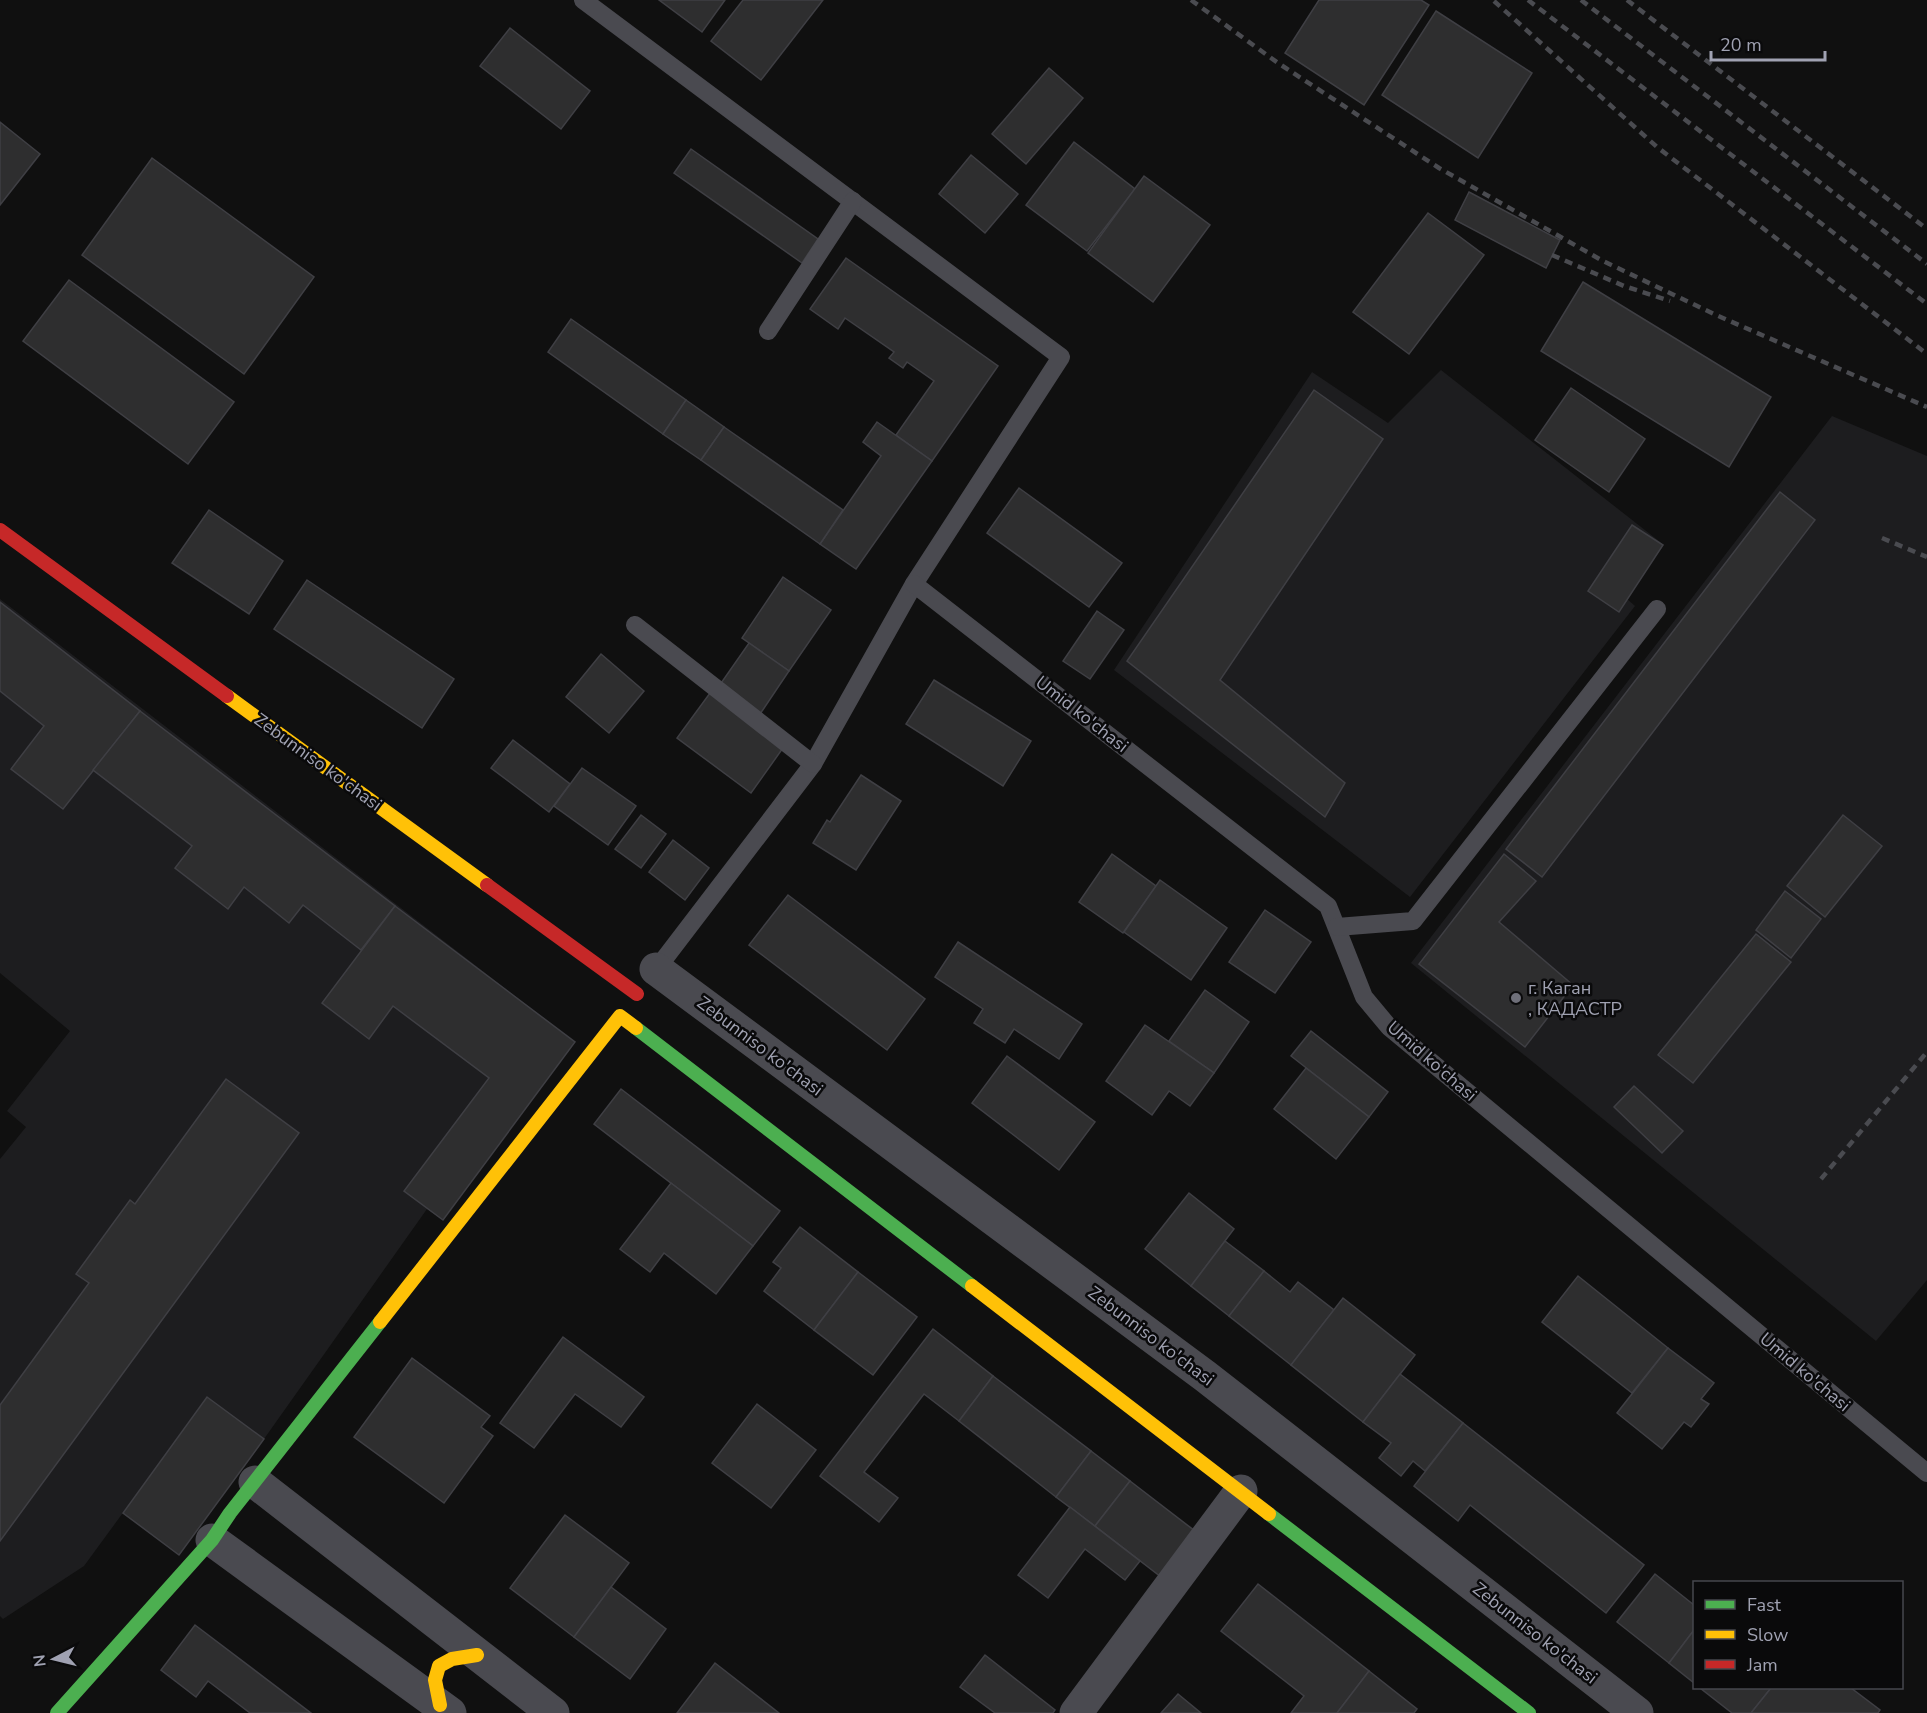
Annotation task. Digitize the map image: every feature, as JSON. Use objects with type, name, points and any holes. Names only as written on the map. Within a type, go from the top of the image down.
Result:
[{"type":"street","name":"Zebunniso ko'chasi","points":[[0,530],[1205,1376],[1637,1713]]},
{"type":"street","points":[[57,1713],[212,1540],[620,1016],[1528,1713]]},
{"type":"street","points":[[255,1482],[552,1713]]},
{"type":"street","points":[[1076,1713],[1241,1491]]},
{"type":"street","points":[[212,1540],[445,1709]]},
{"type":"street","points":[[445,1709],[434,1681],[439,1666],[448,1658],[477,1655]]},
{"type":"lane","points":[[582,0],[1061,357],[914,584],[813,764],[620,1016]]},
{"type":"lane","points":[[768,330],[853,201]]},
{"type":"lane","name":"Umid ko'chasi","points":[[914,584],[1328,906],[1364,997],[1389,1027],[1927,1473]]},
{"type":"lane","points":[[1337,927],[1413,921],[1657,609]]},
{"type":"lane","points":[[635,625],[813,764]]},
{"type":"shaded area","points":[[1441,370],[1664,545],[1626,598],[1635,606],[1410,897],[1114,670],[1312,372],[1388,423]]},
{"type":"shaded area","points":[[1832,416],[1927,456],[1927,1280],[1876,1341],[1411,963]]},
{"type":"shaded area","points":[[0,599],[575,1042],[443,1220],[427,1209],[264,1439],[207,1398],[84,1566],[3,1619],[0,1616],[0,1159],[26,1127],[7,1111],[70,1031],[0,973]]},
{"type":"building","points":[[659,0],[725,0],[702,32]]},
{"type":"building","points":[[743,0],[823,0],[761,80],[711,41]]},
{"type":"building","points":[[1319,0],[1421,0],[1429,5],[1364,105],[1285,53]]},
{"type":"building","points":[[1436,11],[1532,73],[1478,158],[1382,95]]},
{"type":"building","points":[[510,28],[590,91],[561,129],[480,66]]},
{"type":"building","points":[[1049,68],[1083,98],[1026,164],[992,134]]},
{"type":"building","points":[[0,122],[40,154],[0,205]]},
{"type":"building","points":[[1074,142],[1135,189],[1087,251],[1026,205]]},
{"type":"building","points":[[691,149],[818,239],[802,263],[674,173]]},
{"type":"building","points":[[971,155],[1018,194],[985,233],[939,194]]},
{"type":"building","points":[[152,158],[314,277],[244,374],[82,255]]},
{"type":"building","points":[[1144,176],[1210,225],[1153,302],[1088,253]]},
{"type":"building","points":[[1469,192],[1560,240],[1546,268],[1455,220]]},
{"type":"building","points":[[1428,213],[1484,255],[1409,354],[1353,312]]},
{"type":"building","points":[[846,258],[998,366],[932,461],[896,435],[934,381],[907,362],[903,368],[889,358],[894,352],[845,318],[838,329],[810,309]]},
{"type":"building","points":[[69,280],[234,402],[188,464],[23,341]]},
{"type":"building","points":[[1583,282],[1771,397],[1729,467],[1541,351]]},
{"type":"building","points":[[571,319],[686,400],[663,434],[548,352]]},
{"type":"building","points":[[1571,388],[1645,439],[1609,492],[1535,440]]},
{"type":"building","points":[[1314,390],[1383,439],[1220,680],[1345,783],[1325,817],[1127,661]]},
{"type":"building","points":[[686,400],[724,427],[701,460],[663,434]]},
{"type":"building","points":[[877,422],[932,461],[856,569],[820,544],[881,456],[863,442]]},
{"type":"building","points":[[724,427],[843,510],[820,544],[701,460]]},
{"type":"building","points":[[1019,488],[1122,563],[1089,607],[987,533]]},
{"type":"building","points":[[1780,492],[1815,520],[1542,877],[1506,849]]},
{"type":"building","points":[[209,510],[283,561],[249,614],[172,563]]},
{"type":"building","points":[[1632,525],[1663,545],[1619,612],[1588,591]]},
{"type":"building","points":[[783,577],[831,610],[789,671],[742,638]]},
{"type":"building","points":[[307,580],[454,679],[422,728],[274,629]]},
{"type":"building","points":[[0,602],[140,711],[63,809],[11,769],[44,726],[0,691]]},
{"type":"building","points":[[1097,611],[1124,630],[1090,679],[1063,661]]},
{"type":"building","points":[[749,643],[789,671],[760,714],[719,686]]},
{"type":"building","points":[[601,654],[644,691],[609,733],[566,697]]},
{"type":"building","points":[[934,680],[1031,741],[1003,786],[906,724]]},
{"type":"building","points":[[710,693],[783,748],[751,793],[677,738]]},
{"type":"building","points":[[140,711],[395,906],[361,950],[303,905],[289,923],[244,887],[228,909],[175,868],[192,846],[93,770]]},
{"type":"building","points":[[513,740],[570,784],[549,812],[491,768]]},
{"type":"building","points":[[582,768],[636,806],[608,845],[554,806]]},
{"type":"building","points":[[861,775],[901,801],[856,870],[813,843],[827,820],[830,822]]},
{"type":"building","points":[[641,815],[666,834],[641,868],[615,849]]},
{"type":"building","points":[[1843,815],[1882,846],[1825,917],[1787,886]]},
{"type":"building","points":[[673,840],[709,868],[685,900],[649,872]]},
{"type":"building","points":[[1112,854],[1156,886],[1123,933],[1079,902]]},
{"type":"building","points":[[1504,854],[1536,881],[1499,922],[1573,985],[1525,1047],[1419,964]]},
{"type":"building","points":[[1160,880],[1227,928],[1191,980],[1124,932]]},
{"type":"building","points":[[1785,891],[1821,919],[1791,958],[1756,930]]},
{"type":"building","points":[[788,895],[925,999],[887,1050],[749,945]]},
{"type":"building","points":[[395,906],[575,1042],[443,1220],[404,1191],[489,1078],[393,1006],[369,1039],[322,1003]]},
{"type":"building","points":[[1265,910],[1311,942],[1275,993],[1229,962]]},
{"type":"building","points":[[1756,934],[1791,962],[1693,1083],[1658,1055]]},
{"type":"building","points":[[958,942],[1082,1024],[1059,1059],[1014,1029],[1005,1043],[974,1023],[983,1009],[935,977]]},
{"type":"building","points":[[1205,990],[1249,1022],[1214,1073],[1169,1041]]},
{"type":"building","points":[[1145,1025],[1214,1073],[1190,1106],[1169,1091],[1152,1115],[1106,1081]]},
{"type":"building","points":[[1311,1031],[1388,1092],[1369,1117],[1291,1056]]},
{"type":"building","points":[[1007,1056],[1095,1122],[1059,1170],[972,1103]]},
{"type":"building","points":[[1306,1068],[1369,1117],[1336,1159],[1274,1109]]},
{"type":"building","points":[[226,1079],[299,1133],[0,1541],[0,1405],[89,1283],[76,1274],[130,1200],[135,1204]]},
{"type":"building","points":[[1634,1086],[1683,1131],[1662,1153],[1614,1107]]},
{"type":"building","points":[[621,1089],[780,1211],[753,1246],[594,1124]]},
{"type":"building","points":[[671,1183],[753,1246],[716,1294],[664,1253],[650,1272],[620,1249]]},
{"type":"building","points":[[1189,1193],[1234,1229],[1191,1286],[1145,1249]]},
{"type":"building","points":[[800,1227],[858,1272],[814,1330],[764,1291],[781,1268],[773,1262]]},
{"type":"building","points":[[1225,1241],[1264,1271],[1229,1316],[1191,1286]]},
{"type":"building","points":[[1264,1271],[1290,1292],[1298,1282],[1334,1310],[1291,1365],[1229,1316]]},
{"type":"building","points":[[858,1272],[917,1317],[873,1375],[814,1330]]},
{"type":"building","points":[[1578,1276],[1668,1348],[1632,1393],[1542,1322]]},
{"type":"building","points":[[1343,1298],[1415,1355],[1363,1422],[1291,1365]]},
{"type":"building","points":[[933,1329],[993,1376],[959,1421],[924,1394],[864,1472],[898,1498],[879,1522],[820,1476]]},
{"type":"building","points":[[563,1337],[644,1397],[621,1427],[575,1394],[534,1448],[500,1423]]},
{"type":"building","points":[[1668,1348],[1714,1383],[1701,1399],[1709,1404],[1691,1427],[1684,1422],[1662,1449],[1617,1413]]},
{"type":"building","points":[[412,1358],[490,1416],[481,1427],[493,1436],[444,1503],[354,1437]]},
{"type":"building","points":[[1400,1374],[1463,1423],[1425,1471],[1413,1461],[1401,1476],[1379,1458],[1391,1443],[1363,1422]]},
{"type":"building","points":[[993,1376],[1091,1451],[1056,1497],[959,1421]]},
{"type":"building","points":[[207,1397],[264,1439],[179,1555],[123,1513]]},
{"type":"building","points":[[757,1404],[816,1450],[771,1508],[712,1463]]},
{"type":"building","points":[[1463,1423],[1644,1565],[1606,1613],[1470,1505],[1458,1521],[1414,1486]]},
{"type":"building","points":[[1091,1451],[1130,1481],[1095,1526],[1056,1497]]},
{"type":"building","points":[[1130,1481],[1195,1531],[1161,1577],[1095,1526]]},
{"type":"building","points":[[1070,1507],[1140,1561],[1125,1580],[1085,1549],[1048,1598],[1018,1575]]},
{"type":"building","points":[[565,1515],[629,1563],[574,1637],[510,1588]]},
{"type":"building","points":[[1655,1574],[1693,1604],[1693,1631],[1669,1663],[1617,1622]]},
{"type":"building","points":[[1258,1584],[1369,1671],[1337,1713],[1291,1713],[1304,1696],[1221,1631]]},
{"type":"building","points":[[611,1587],[666,1629],[630,1679],[574,1637]]},
{"type":"building","points":[[195,1625],[311,1713],[250,1713],[208,1681],[196,1697],[161,1670]]},
{"type":"building","points":[[1693,1631],[1693,1682],[1669,1663]]},
{"type":"building","points":[[985,1655],[1055,1710],[1053,1713],[995,1713],[960,1687]]},
{"type":"building","points":[[715,1663],[779,1713],[677,1713]]},
{"type":"building","points":[[1369,1671],[1417,1709],[1414,1713],[1337,1713]]},
{"type":"building","points":[[1701,1689],[1770,1689],[1751,1713],[1732,1713]]},
{"type":"building","points":[[1770,1689],[1852,1689],[1880,1710],[1878,1713],[1751,1713]]},
{"type":"building","points":[[1178,1694],[1201,1713],[1161,1713]]},
{"type":"railway","points":[[1191,0],[1278,63],[1439,168],[1603,261],[1716,315],[1927,407]]},
{"type":"railway","points":[[1528,0],[1927,304]]},
{"type":"railway","points":[[1581,0],[1927,264]]},
{"type":"railway","points":[[1627,0],[1927,229]]},
{"type":"railway","points":[[1494,1],[1657,147],[1927,354]]},
{"type":"railway","points":[[1552,255],[1624,286],[1670,301]]},
{"type":"railway","points":[[1882,538],[1927,557]]},
{"type":"railway","points":[[1821,1179],[1927,1052]]},
{"type":"traffic: fast","points":[[636,1028],[972,1286]]},
{"type":"traffic: fast","points":[[57,1713],[212,1540],[230,1513],[380,1322]]},
{"type":"traffic: fast","points":[[1269,1514],[1529,1713]]},
{"type":"traffic: slow","points":[[227,696],[487,885]]},
{"type":"traffic: slow","points":[[380,1322],[620,1016],[636,1028]]},
{"type":"traffic: slow","points":[[972,1286],[1269,1514]]},
{"type":"traffic: slow","points":[[440,1705],[435,1680],[439,1666],[452,1659],[477,1655]]},
{"type":"traffic: jam","points":[[0,530],[227,696]]},
{"type":"traffic: jam","points":[[487,885],[637,994]]},
{"type":"place","name":"г. Каган , КАДАСТР","points":[[1516,998]]}]
